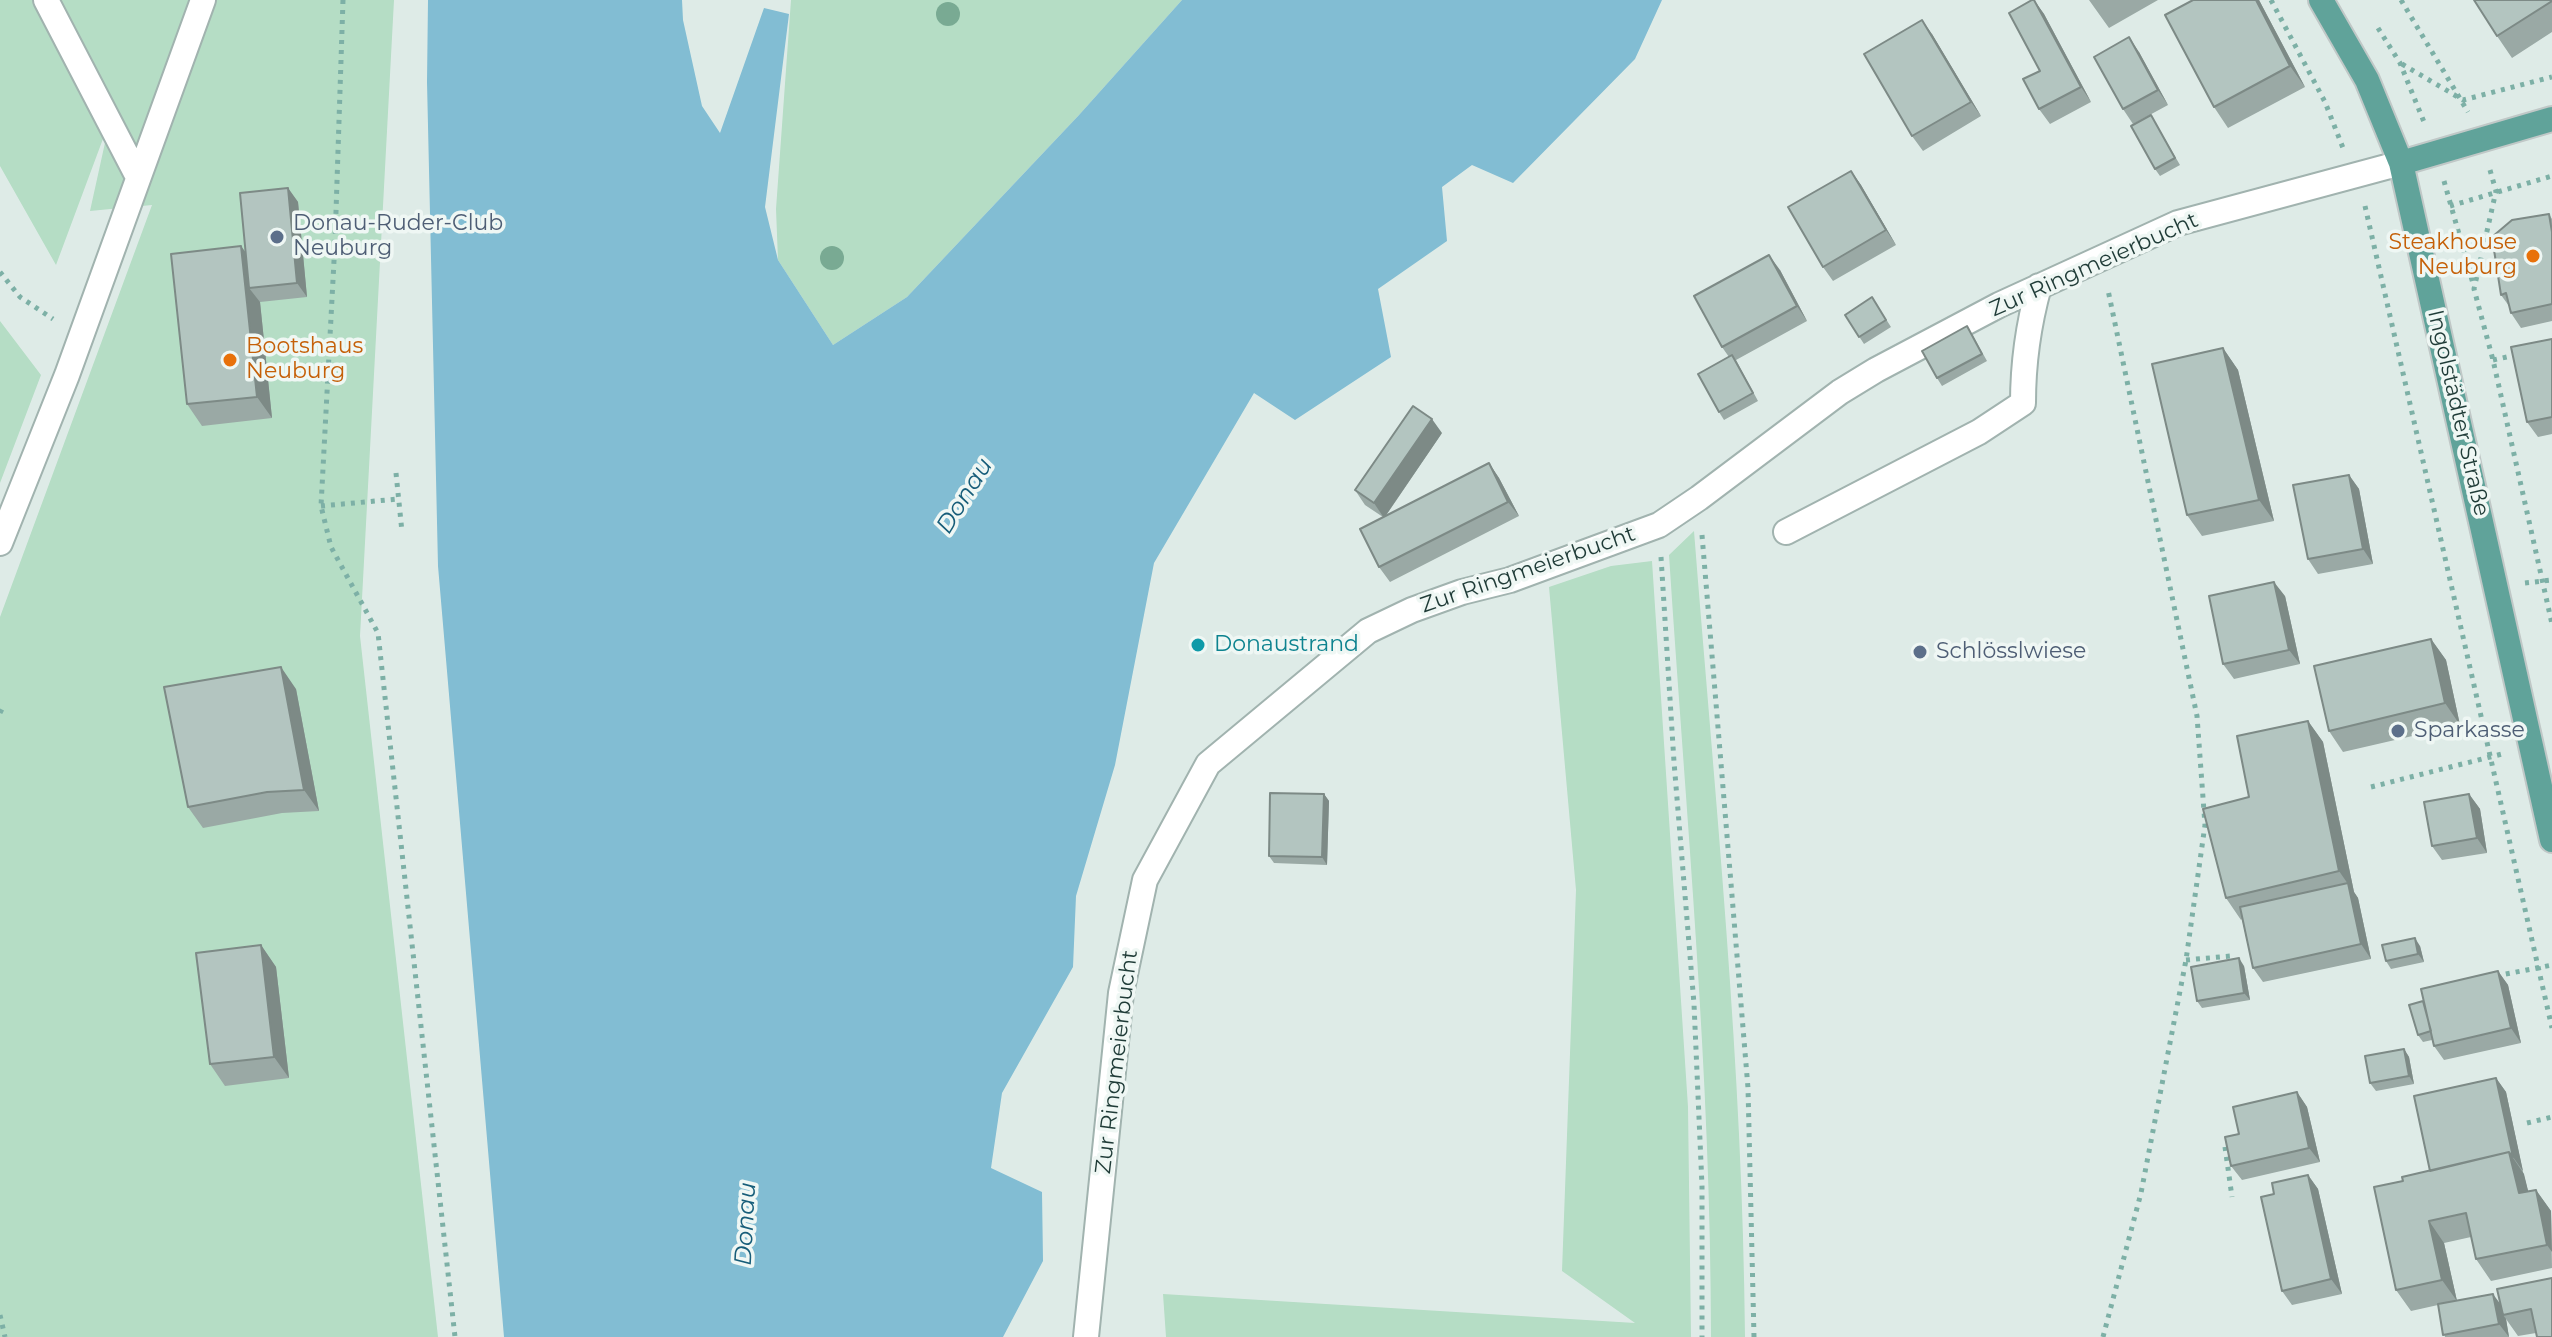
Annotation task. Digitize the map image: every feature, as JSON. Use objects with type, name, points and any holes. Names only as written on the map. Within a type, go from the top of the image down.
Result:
[{"type":"main road","name":"Ingolstädter Straße","points":[[2321,0],[2367,80],[2401,163],[2552,840]]},
{"type":"main road","points":[[2401,163],[2552,119]]},
{"type":"street","points":[[46,0],[138,177]]},
{"type":"street","points":[[0,543],[80,338],[203,0]]},
{"type":"street","name":"Zur Ringmeierbucht","points":[[1086,1337],[1121,993],[1127,964],[1145,880],[1208,764],[1368,631],[1412,610],[1462,592],[1510,580],[1659,525],[1840,392],[1876,370],[2039,286],[2178,223],[2401,163]]},
{"type":"street","points":[[1786,532],[1979,432],[2023,403],[2023,364],[2039,286]]},
{"type":"path","points":[[343,0],[335,242],[321,506],[331,547],[378,633],[455,1337]]},
{"type":"path","points":[[2271,0],[2325,102],[2370,222],[2552,1028]]},
{"type":"path","points":[[2401,0],[2463,100]]},
{"type":"path","points":[[2376,25],[2400,63],[2463,100],[2552,77]]},
{"type":"path","points":[[2414,214],[2552,176]]},
{"type":"path","points":[[2496,191],[2474,289],[2493,360],[2552,624]]},
{"type":"path","points":[[2102,257],[2197,716],[2205,825],[2186,960],[2141,1193],[2103,1337]]},
{"type":"path","points":[[0,272],[20,297],[80,338]]},
{"type":"path","points":[[2493,360],[2523,354]]},
{"type":"path","points":[[396,473],[402,532]]},
{"type":"path","points":[[1699,498],[1748,1088],[1754,1337]]},
{"type":"path","points":[[321,506],[398,499]]},
{"type":"path","points":[[1659,525],[1694,1004],[1702,1186],[1702,1337]]},
{"type":"path","points":[[2371,787],[2532,747]]},
{"type":"path","points":[[2186,960],[2231,956]]},
{"type":"path","points":[[2495,976],[2552,965]]},
{"type":"path","points":[[2527,1123],[2552,1117]]},
{"type":"path","points":[[2225,1147],[2232,1197]]},
{"type":"path","points":[[0,1315],[5,1337]]},
{"type":"green space","points":[[0,0],[394,0],[360,636],[438,1337],[0,1337],[0,617],[152,205],[90,211],[110,120],[56,265],[0,166]]},
{"type":"green space","points":[[791,0],[1182,0],[1079,115],[907,297],[833,345],[778,260],[776,209]]},
{"type":"green space","points":[[0,321],[41,375],[0,483]]},
{"type":"green space","points":[[1694,531],[1734,1034],[1745,1337],[1711,1337],[1702,1043],[1669,555]]},
{"type":"green space","points":[[1652,561],[1688,1107],[1691,1337],[1166,1337],[1163,1294],[1635,1323],[1562,1271],[1576,890],[1549,587],[1611,566]]},
{"type":"water","name":"Donau","points":[[428,0],[682,0],[683,20],[702,106],[720,133],[764,8],[789,14],[765,207],[778,260],[833,345],[907,297],[1079,115],[1182,0],[1662,0],[1635,59],[1513,183],[1472,165],[1442,187],[1447,241],[1378,289],[1391,357],[1295,420],[1254,393],[1154,563],[1115,765],[1076,896],[1073,967],[1002,1093],[991,1168],[1042,1192],[1043,1261],[1003,1337],[504,1337],[438,566],[427,82]]},
{"type":"building","points":[[2032,0],[2081,87],[2039,109],[2023,79],[2040,71],[2009,13]]},
{"type":"building","points":[[2193,0],[2256,0],[2290,66],[2214,107],[2165,15]]},
{"type":"building","points":[[2474,0],[2552,0],[2552,1],[2497,36]]},
{"type":"building","points":[[1922,20],[1971,102],[1912,136],[1864,54]]},
{"type":"building","points":[[2129,37],[2158,90],[2123,109],[2094,57]]},
{"type":"building","points":[[2151,115],[2175,158],[2155,169],[2131,126]]},
{"type":"building","points":[[1851,171],[1886,230],[1823,267],[1788,207]]},
{"type":"building","name":"Donau-Ruder-Club Neuburg","points":[[288,188],[297,283],[249,288],[240,193]]},
{"type":"building","points":[[2549,214],[2552,304],[2511,313],[2506,293],[2501,295],[2492,237],[2512,220]]},
{"type":"building","name":"Bootshaus Neuburg","points":[[241,246],[257,397],[187,404],[171,254]]},
{"type":"building","points":[[1769,255],[1797,306],[1722,347],[1694,296]]},
{"type":"building","points":[[1872,297],[1886,320],[1859,337],[1845,315]]},
{"type":"building","points":[[1967,326],[1982,354],[1937,378],[1922,351]]},
{"type":"building","points":[[2552,339],[2552,417],[2527,422],[2511,347]]},
{"type":"building","points":[[2223,348],[2259,500],[2187,515],[2152,364]]},
{"type":"building","points":[[1732,355],[1753,393],[1719,412],[1698,374]]},
{"type":"building","points":[[1413,406],[1432,419],[1374,503],[1355,490]]},
{"type":"building","points":[[1489,463],[1508,502],[1379,567],[1360,529]]},
{"type":"building","points":[[2349,475],[2363,549],[2308,559],[2293,485]]},
{"type":"building","points":[[2274,582],[2289,650],[2223,664],[2209,596]]},
{"type":"building","points":[[2431,639],[2445,703],[2329,731],[2314,666]]},
{"type":"building","points":[[281,667],[304,790],[267,792],[188,807],[164,687]]},
{"type":"building","points":[[2308,721],[2339,871],[2226,898],[2203,809],[2249,797],[2237,736]]},
{"type":"building","points":[[1270,793],[1324,794],[1322,857],[1269,856]]},
{"type":"building","points":[[2469,794],[2477,838],[2432,846],[2424,802]]},
{"type":"building","points":[[2348,883],[2361,944],[2253,968],[2240,907]]},
{"type":"building","points":[[2415,938],[2418,954],[2386,961],[2382,945]]},
{"type":"building","points":[[261,945],[274,1057],[210,1064],[196,953]]},
{"type":"building","points":[[2239,958],[2244,993],[2197,1001],[2191,967]]},
{"type":"building","points":[[2498,971],[2511,1028],[2434,1046],[2421,989]]},
{"type":"building","points":[[2423,1001],[2431,1031],[2418,1035],[2409,1005]]},
{"type":"building","points":[[2404,1049],[2409,1076],[2370,1083],[2365,1056]]},
{"type":"building","points":[[2496,1078],[2513,1157],[2509,1152],[2430,1171],[2414,1096]]},
{"type":"building","points":[[2297,1092],[2309,1148],[2231,1166],[2225,1137],[2239,1134],[2233,1107]]},
{"type":"building","points":[[2509,1152],[2519,1193],[2536,1190],[2547,1245],[2476,1259],[2466,1213],[2429,1221],[2442,1280],[2396,1290],[2374,1187],[2403,1181],[2402,1177]]},
{"type":"building","points":[[2308,1175],[2331,1279],[2282,1291],[2261,1197],[2274,1194],[2272,1183]]},
{"type":"building","points":[[2552,1278],[2552,1337],[2537,1337],[2531,1309],[2503,1315],[2497,1289]]},
{"type":"building","points":[[2493,1294],[2499,1324],[2443,1335],[2438,1304]]},
{"type":"place","name":"Donau-Ruder-Club Neuburg","points":[[277,237]]},
{"type":"place","name":"Steakhouse Neuburg","points":[[2533,256]]},
{"type":"place","name":"Bootshaus Neuburg","points":[[230,360]]},
{"type":"place","name":"Donaustrand","points":[[1198,645]]},
{"type":"place","name":"Schlösslwiese","points":[[1920,652]]},
{"type":"place","name":"Sparkasse","points":[[2398,731]]}]
